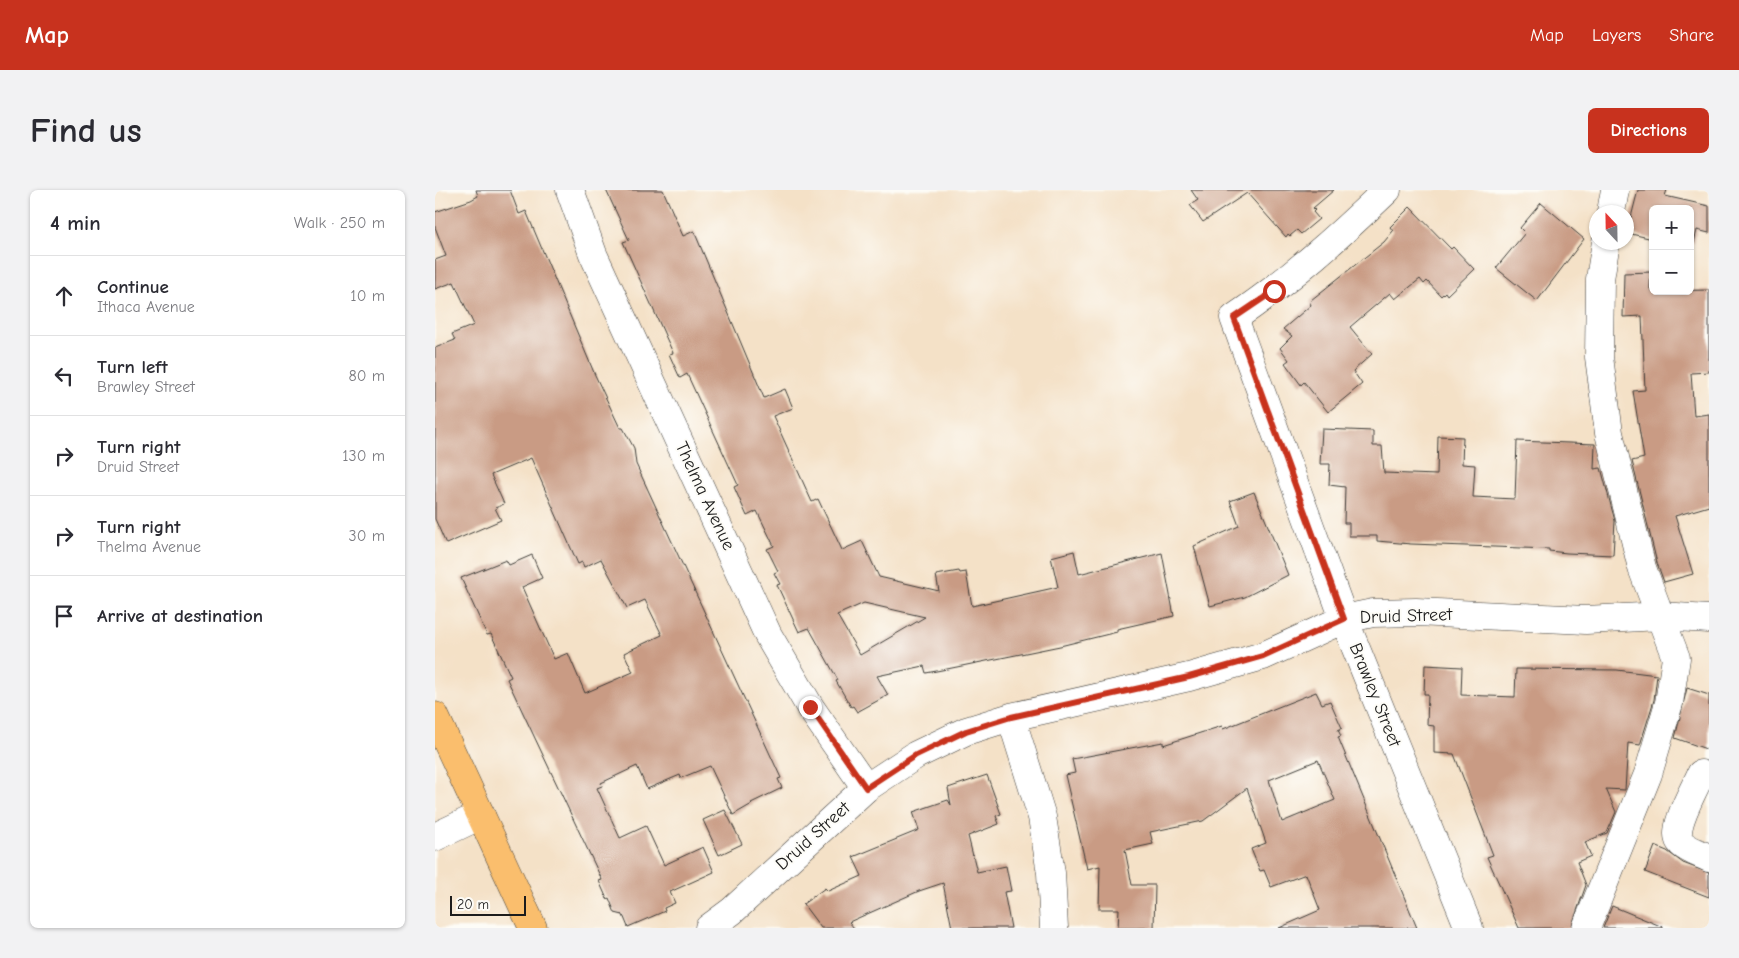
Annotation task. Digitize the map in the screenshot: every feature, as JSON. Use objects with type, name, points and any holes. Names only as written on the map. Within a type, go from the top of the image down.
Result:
[{"type":"main road","points":[[435,716],[533,928]]},
{"type":"street","name":"Thelma Avenue","points":[[570,190],[593,254],[768,635],[810,707],[866,788]]},
{"type":"street","name":"Brawley Street","points":[[1387,190],[1315,258],[1274,291],[1234,318],[1344,619],[1469,928]]},
{"type":"street","points":[[1612,205],[1615,190]]},
{"type":"street","points":[[1587,928],[1648,774],[1669,703],[1677,658],[1642,568],[1609,433],[1599,357],[1600,280],[1605,250]]},
{"type":"street","name":"Druid Street","points":[[709,928],[732,911],[866,788],[916,755],[966,731],[1011,717],[1189,677],[1263,656],[1344,619],[1373,613],[1416,612],[1585,620],[1660,616],[1709,619]]},
{"type":"street","points":[[1011,717],[1042,817],[1051,872],[1055,928]]},
{"type":"street","points":[[1701,774],[1679,824],[1677,834],[1680,843],[1709,858]]},
{"type":"street","points":[[435,837],[481,815]]},
{"type":"building","points":[[476,190],[510,190],[519,214],[526,211],[595,375],[620,428],[623,428],[634,448],[636,464],[781,778],[778,779],[782,788],[751,803],[733,815],[710,766],[681,778],[680,775],[647,789],[637,766],[601,783],[602,786],[597,788],[620,838],[646,826],[664,865],[703,847],[714,872],[670,892],[675,903],[664,908],[665,911],[628,927],[623,915],[615,913],[609,898],[607,899],[599,881],[602,880],[507,679],[511,677],[491,634],[487,635],[461,578],[506,560],[509,565],[532,555],[542,578],[522,587],[554,659],[568,653],[585,693],[633,672],[624,653],[662,635],[645,600],[627,608],[601,559],[584,567],[582,562],[578,564],[531,458],[491,475],[504,504],[495,508],[501,520],[446,544],[435,519],[435,348],[455,340],[452,334],[474,325],[454,282],[435,289],[435,260],[446,256],[435,227],[435,212],[471,200],[478,196]]},
{"type":"building","points":[[606,190],[663,190],[683,236],[694,231],[764,398],[785,389],[793,408],[773,416],[812,502],[818,499],[842,550],[862,541],[879,577],[939,591],[936,575],[959,571],[960,573],[966,572],[972,606],[1058,587],[1051,557],[1074,551],[1079,574],[1162,553],[1174,616],[1117,629],[1117,632],[1060,646],[947,669],[926,673],[924,666],[877,676],[888,695],[857,712],[853,706],[851,707],[836,681],[838,680],[809,628],[799,632],[777,585],[780,584],[774,573],[778,571],[767,549],[774,546],[757,511],[747,516],[734,487],[738,485],[687,374],[680,378],[669,354],[673,353],[623,242],[629,240]],"holes":[[[864,603],[925,617],[860,655],[837,615]]]},
{"type":"building","points":[[1191,190],[1334,190],[1313,208],[1315,210],[1313,212],[1319,219],[1301,234],[1297,230],[1286,237],[1247,193],[1203,222],[1190,205],[1198,200]]},
{"type":"building","points":[[1638,190],[1667,190],[1665,196],[1709,206],[1709,233],[1697,230],[1694,243],[1694,205],[1649,205],[1649,238],[1634,235],[1634,206]]},
{"type":"building","points":[[1541,203],[1584,239],[1537,301],[1496,268],[1525,233],[1520,228]]},
{"type":"building","points":[[1410,207],[1451,249],[1453,247],[1474,269],[1447,295],[1445,292],[1441,296],[1427,281],[1424,284],[1420,279],[1395,299],[1390,293],[1350,327],[1372,354],[1353,371],[1362,384],[1328,412],[1304,382],[1301,385],[1285,363],[1289,360],[1280,348],[1292,336],[1283,329],[1311,305],[1311,300],[1384,242],[1393,231],[1390,227]]},
{"type":"building","points":[[1649,272],[1649,295],[1694,295],[1694,290],[1709,290],[1709,372],[1691,373],[1694,416],[1709,414],[1709,506],[1675,516],[1693,574],[1664,582],[1657,563],[1632,461],[1644,458],[1633,391],[1645,390],[1642,316],[1623,317],[1624,273]]},
{"type":"building","points":[[1322,429],[1373,431],[1373,446],[1382,446],[1384,473],[1437,475],[1438,436],[1463,437],[1462,464],[1475,465],[1473,497],[1515,499],[1517,441],[1595,444],[1594,469],[1601,468],[1615,521],[1613,555],[1567,553],[1549,551],[1549,549],[1411,544],[1377,541],[1377,536],[1349,536],[1349,523],[1344,523],[1345,487],[1329,485],[1330,464],[1320,464]]},
{"type":"building","points":[[1254,492],[1288,575],[1245,597],[1210,606],[1194,546],[1239,526],[1230,501]]},
{"type":"building","points":[[1425,665],[1462,667],[1461,695],[1515,697],[1516,669],[1617,670],[1657,675],[1654,700],[1640,745],[1628,743],[1625,790],[1606,789],[1616,812],[1607,833],[1585,842],[1591,856],[1577,862],[1586,885],[1571,928],[1519,928],[1487,857],[1493,855],[1454,754],[1434,753],[1434,726],[1427,725],[1428,694],[1424,694]]},
{"type":"building","points":[[1687,688],[1709,695],[1709,750],[1675,738]]},
{"type":"building","points":[[1316,692],[1322,704],[1330,701],[1342,728],[1338,730],[1341,736],[1338,737],[1417,928],[1279,928],[1320,910],[1306,874],[1271,887],[1264,870],[1260,871],[1251,849],[1266,843],[1247,788],[1203,821],[1150,832],[1153,844],[1125,850],[1132,885],[1155,885],[1154,928],[1118,928],[1119,909],[1099,909],[1100,866],[1087,869],[1065,775],[1075,773],[1072,759],[1163,742],[1163,745],[1222,726],[1223,729]],"holes":[[[1318,760],[1335,800],[1282,822],[1269,780]]]},
{"type":"building","points":[[987,775],[1001,814],[996,816],[999,824],[968,836],[977,872],[1006,866],[1011,891],[1004,892],[1011,928],[952,928],[943,883],[919,891],[849,922],[854,928],[821,928],[803,904],[825,888],[828,891],[862,876],[853,857],[919,830],[913,812],[948,800],[951,805],[948,788]]},
{"type":"building","points":[[725,810],[742,844],[719,855],[703,820]]},
{"type":"building","points":[[1655,846],[1667,851],[1683,863],[1709,873],[1709,897],[1645,872]]},
{"type":"building","points":[[1612,906],[1663,927],[1663,928],[1603,928]]},
{"type":"route","points":[[810,707],[866,788],[916,755],[966,731],[1011,717],[1189,677],[1263,656],[1344,619],[1234,318],[1274,291]]}]
